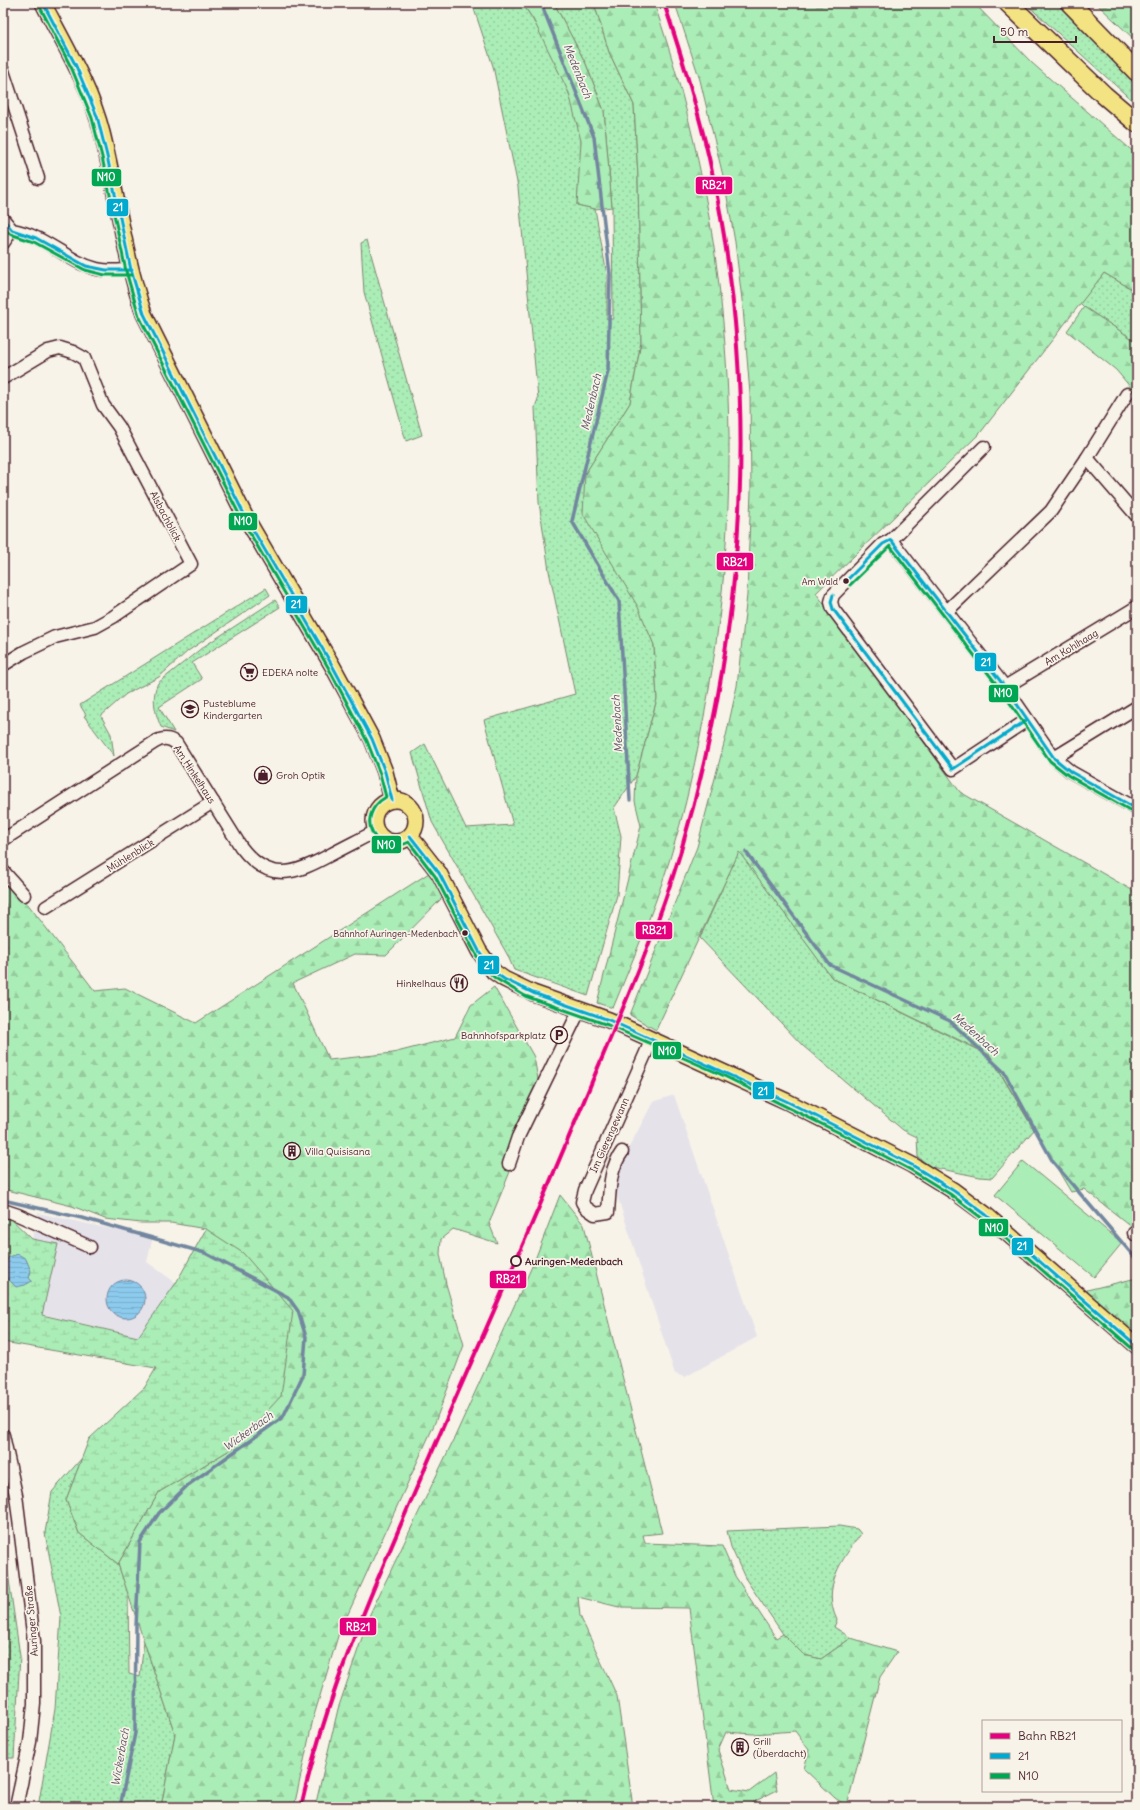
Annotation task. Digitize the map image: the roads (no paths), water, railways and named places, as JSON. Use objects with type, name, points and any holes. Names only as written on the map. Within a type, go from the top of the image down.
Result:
[{"type":"highway","points":[[1008,3],[1104,95],[1137,123]]},
{"type":"highway","points":[[1070,3],[1137,72]]},
{"type":"main road","points":[[43,3],[82,77],[102,132],[135,287],[144,314],[246,516],[332,665],[372,739],[385,772],[392,800]]},
{"type":"main road","points":[[392,800],[407,803],[416,817],[416,827],[410,836],[398,842],[385,840],[376,831],[374,818],[376,812],[385,802],[392,800]]},
{"type":"main road","points":[[410,836],[439,873],[479,951],[494,972],[504,979],[533,993],[580,1009],[652,1039],[786,1100],[912,1165],[954,1191],[985,1214],[1137,1346]]},
{"type":"street","points":[[3,71],[6,89],[38,178]]},
{"type":"street","points":[[3,219],[12,230],[25,232],[38,238],[92,268],[108,271],[132,270]]},
{"type":"street","points":[[3,243],[12,230]]},
{"type":"street","name":"Alsbachblick","points":[[3,378],[48,351],[60,348],[73,352],[84,358],[103,405],[119,427],[191,564],[113,617],[95,627],[56,637],[24,652],[3,665]]},
{"type":"street","points":[[947,611],[1051,510],[1088,458],[1127,394]]},
{"type":"street","points":[[984,447],[891,540],[883,544],[833,595],[831,602],[833,609],[952,769],[1027,720]]},
{"type":"street","points":[[1088,458],[1137,516]]},
{"type":"street","points":[[891,540],[1005,687],[1054,758],[1071,772],[1136,808]]},
{"type":"street","name":"Am Kohlhaag","points":[[1005,687],[1137,607]]},
{"type":"street","points":[[1054,758],[1137,707]]},
{"type":"street","name":"Am Hinkelhaus","points":[[3,840],[160,739],[171,739],[176,743],[248,856],[262,867],[279,872],[299,871],[376,831]]},
{"type":"street","name":"Mühlenblick","points":[[46,907],[213,802]]},
{"type":"street","points":[[3,871],[24,896]]},
{"type":"street","points":[[509,1164],[518,1137],[580,1009]]},
{"type":"street","name":"Im Gierengewann","points":[[622,1152],[612,1171],[613,1209],[595,1214],[585,1207],[582,1202],[584,1190],[652,1039]]},
{"type":"street","points":[[3,1210],[18,1215],[90,1247]]},
{"type":"street","name":"Auringer Straße","points":[[3,1435],[16,1495],[34,1641],[35,1675],[30,1742],[16,1807]]},
{"type":"water","points":[[18,1254],[26,1259],[31,1271],[29,1278],[32,1281],[25,1285],[16,1287],[4,1275],[3,1265],[9,1257]]},
{"type":"water","points":[[122,1280],[130,1280],[140,1285],[144,1292],[144,1306],[140,1313],[130,1318],[122,1318],[112,1313],[110,1310],[107,1303],[107,1295],[112,1285],[115,1283]]},
{"type":"waterway","name":"Medenbach","points":[[541,3],[594,137],[610,274],[608,371],[572,521],[619,601],[630,800]]},
{"type":"waterway","name":"Medenbach","points":[[746,852],[830,965],[950,1021],[1004,1072],[1053,1162],[1137,1260]]},
{"type":"waterway","name":"Wickerbach","points":[[3,1200],[86,1219],[205,1253],[288,1297],[298,1311],[306,1337],[303,1375],[283,1417],[188,1485],[159,1513],[140,1542],[136,1626],[135,1733],[120,1807]]},
{"type":"rail line","name":"RB21","points":[[301,1807],[317,1745],[359,1624],[561,1157],[650,941],[680,854],[703,769],[720,683],[732,596],[739,508],[740,420],[736,332],[725,245],[709,158],[677,41],[664,3]]},
{"type":"place","name":"Am Wald","points":[[846,581]]},
{"type":"place","name":"EDEKA nolte","points":[[249,672]]},
{"type":"place","name":"Pusteblume Kindergarten","points":[[190,709]]},
{"type":"place","name":"Groh Optik","points":[[263,775]]},
{"type":"place","name":"Bahnhof Auringen-Medenbach","points":[[465,933]]},
{"type":"place","name":"Hinkelhaus","points":[[459,983]]},
{"type":"place","name":"Bahnhofsparkplatz","points":[[559,1035]]},
{"type":"place","name":"Villa Quisisana","points":[[292,1151]]},
{"type":"place","name":"Auringen-Medenbach","points":[[516,1261]]},
{"type":"place","name":"Grill (Überdacht)","points":[[740,1747]]}]
